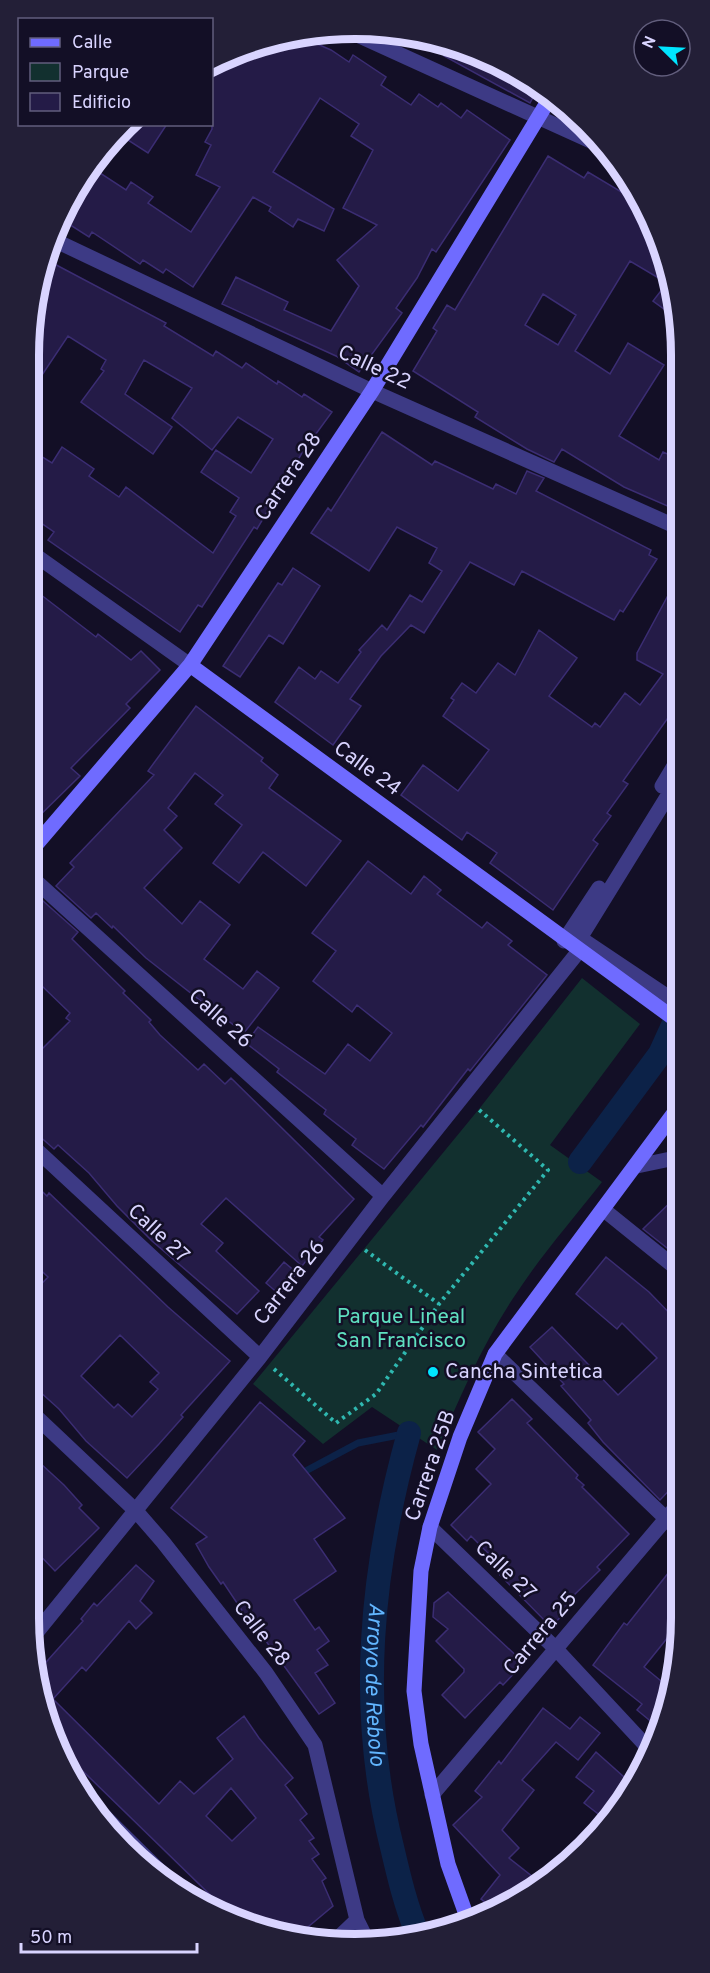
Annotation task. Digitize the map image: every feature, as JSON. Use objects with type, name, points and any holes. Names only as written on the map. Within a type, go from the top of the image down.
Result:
[{"type":"street","points":[[367,40],[584,138]]},
{"type":"street","name":"Carrera 28","points":[[39,841],[189,665],[372,391],[546,104]]},
{"type":"street","name":"Calle 22","points":[[60,243],[372,391],[671,524]]},
{"type":"street","name":"Calle 24","points":[[39,558],[189,665],[564,941],[671,1016]]},
{"type":"street","points":[[564,941],[637,829],[671,771]]},
{"type":"street","points":[[671,790],[579,938],[671,999]]},
{"type":"street","name":"Calle 26","points":[[39,884],[383,1196]]},
{"type":"street","name":"Carrera 26","points":[[40,1629],[260,1357],[383,1196],[579,951]]},
{"type":"street","name":"Carrera 25B","points":[[432,1795],[421,1744],[414,1691],[421,1572],[430,1527],[460,1437],[495,1354],[671,1118]]},
{"type":"street","name":"Calle 27","points":[[39,1152],[260,1357]]},
{"type":"street","points":[[637,1166],[671,1159]]},
{"type":"street","points":[[604,1210],[671,1264]]},
{"type":"street","points":[[495,1354],[671,1525]]},
{"type":"street","name":"Calle 28","points":[[39,1419],[136,1511],[266,1674],[315,1745],[357,1920],[364,1934]]},
{"type":"street","name":"Carrera 25","points":[[432,1795],[671,1513]]},
{"type":"street","name":"Calle 27","points":[[430,1527],[556,1649],[645,1744]]},
{"type":"street","points":[[432,1795],[448,1864],[466,1914]]},
{"type":"street","points":[[343,1933],[357,1920]]},
{"type":"path","points":[[260,1357],[336,1423],[376,1394],[438,1304],[548,1170],[464,1097]]},
{"type":"path","points":[[350,1240],[438,1304]]},
{"type":"green space","name":"Parque Lineal San Francisco","points":[[582,978],[640,1024],[550,1145],[602,1182],[538,1263],[494,1329],[437,1450],[372,1407],[323,1444],[253,1384],[479,1109]]},
{"type":"building","points":[[313,42],[331,50],[349,62],[353,55],[386,77],[381,85],[411,105],[419,94],[438,107],[441,103],[461,118],[467,110],[510,140],[436,252],[432,249],[417,278],[396,308],[402,313],[359,372],[336,356],[222,304],[236,277],[288,302],[284,310],[331,331],[359,286],[337,260],[377,225],[343,208],[373,150],[351,136],[359,124],[320,98],[273,172],[334,209],[324,231],[298,219],[293,227],[269,211],[271,207],[253,197],[193,287],[166,269],[163,273],[143,260],[140,264],[92,232],[89,237],[68,224],[81,197],[98,171],[126,190],[131,182],[153,197],[148,203],[191,232],[220,187],[196,175],[211,145],[205,142],[212,129],[213,73],[253,56]]},
{"type":"building","points":[[445,53],[476,63],[534,95],[530,103],[444,56]]},
{"type":"building","points":[[138,126],[166,126],[148,153],[125,139]]},
{"type":"building","points":[[548,156],[584,178],[588,172],[628,196],[647,234],[662,280],[630,261],[575,351],[610,374],[628,343],[664,365],[619,436],[659,460],[663,452],[671,456],[671,508],[624,487],[562,449],[554,462],[527,449],[475,417],[478,412],[413,371],[437,331],[433,328],[447,305],[455,310]],"holes":[[[543,294],[576,315],[558,345],[525,325]]]},
{"type":"building","points":[[53,263],[166,323],[164,326],[213,356],[216,351],[242,368],[246,363],[277,384],[278,381],[302,397],[304,394],[332,412],[302,453],[257,529],[254,527],[202,607],[198,605],[180,632],[48,540],[54,532],[39,522],[39,455],[52,463],[62,447],[94,469],[89,476],[119,497],[126,487],[213,553],[236,516],[230,512],[239,498],[201,472],[216,450],[251,473],[273,439],[238,417],[212,450],[172,418],[192,388],[144,360],[125,394],[172,427],[153,454],[81,402],[104,371],[101,369],[106,360],[68,336],[39,380],[42,314]]},
{"type":"building","points":[[664,287],[668,312],[653,301]]},
{"type":"building","points":[[382,432],[432,465],[435,461],[493,489],[496,484],[516,494],[527,471],[544,478],[536,491],[651,550],[649,555],[657,559],[623,612],[620,610],[614,620],[522,571],[514,585],[470,562],[424,633],[411,625],[381,656],[350,699],[361,706],[333,745],[275,702],[299,667],[315,679],[321,671],[338,683],[361,652],[359,650],[382,625],[387,630],[410,595],[422,602],[442,571],[429,563],[437,548],[397,527],[369,571],[311,533],[328,508],[331,511]]},
{"type":"building","points":[[293,568],[320,586],[283,644],[269,635],[240,677],[223,666],[278,583],[282,585]]},
{"type":"building","points":[[671,590],[671,714],[623,781],[628,784],[607,813],[611,816],[593,840],[598,844],[553,910],[490,863],[497,853],[467,832],[462,840],[401,795],[423,765],[458,791],[489,750],[443,716],[454,700],[451,698],[462,683],[476,693],[498,663],[515,675],[539,630],[577,658],[549,696],[592,727],[595,723],[600,727],[625,693],[640,705],[663,674],[637,660],[637,653]]},
{"type":"building","points":[[39,593],[96,637],[98,634],[131,660],[141,651],[160,670],[126,704],[130,708],[71,768],[80,776],[39,816]]},
{"type":"building","points":[[196,706],[263,758],[261,761],[278,775],[269,788],[341,841],[306,886],[263,852],[239,883],[213,863],[242,825],[215,804],[223,795],[195,773],[168,808],[177,816],[164,830],[182,848],[144,888],[182,924],[200,901],[230,925],[204,959],[243,989],[257,971],[279,988],[244,1033],[218,1013],[215,1017],[200,1005],[202,1002],[146,958],[113,926],[112,928],[96,913],[91,918],[56,886],[74,867],[70,863],[154,775],[148,771]]},
{"type":"building","points":[[368,861],[411,894],[424,876],[441,890],[437,894],[482,928],[487,922],[512,941],[508,945],[547,975],[423,1127],[421,1125],[384,1169],[352,1145],[356,1139],[324,1114],[326,1110],[277,1072],[279,1069],[246,1043],[258,1027],[325,1074],[348,1044],[370,1061],[392,1033],[357,1005],[352,1012],[313,981],[336,951],[312,933]]},
{"type":"building","points":[[43,901],[78,932],[72,939],[125,991],[123,993],[151,1020],[149,1022],[160,1035],[198,1070],[204,1064],[225,1084],[231,1078],[354,1199],[319,1237],[323,1240],[302,1266],[226,1198],[201,1224],[223,1243],[216,1251],[259,1291],[237,1314],[152,1241],[117,1206],[89,1173],[58,1145],[54,1149],[39,1136],[39,1052],[70,1021],[66,1018],[70,1013],[42,986],[39,989],[39,905]]},
{"type":"building","points":[[39,1188],[47,1196],[49,1193],[168,1307],[230,1361],[127,1478],[86,1441],[59,1409],[39,1391],[39,1286],[48,1277],[39,1268]],"holes":[[[120,1335],[159,1373],[150,1382],[158,1389],[132,1417],[118,1404],[114,1408],[81,1376]]]},
{"type":"building","points":[[671,1202],[671,1251],[643,1229]]},
{"type":"building","points":[[606,1257],[649,1292],[671,1315],[671,1488],[660,1500],[603,1442],[588,1423],[591,1420],[561,1386],[564,1384],[530,1347],[552,1327],[618,1395],[657,1358],[622,1323],[617,1329],[576,1294]]},
{"type":"building","points":[[284,1262],[297,1273],[280,1295],[266,1283]]},
{"type":"building","points":[[512,1399],[532,1419],[527,1423],[578,1475],[576,1478],[584,1485],[582,1487],[629,1534],[597,1567],[600,1570],[572,1597],[576,1601],[551,1627],[494,1569],[499,1564],[471,1536],[467,1541],[451,1525],[491,1484],[476,1469],[495,1449],[478,1432]]},
{"type":"building","points":[[260,1402],[305,1441],[293,1455],[345,1518],[314,1539],[336,1571],[294,1600],[315,1630],[319,1627],[329,1641],[317,1650],[328,1665],[315,1673],[335,1703],[319,1714],[255,1626],[253,1627],[223,1582],[221,1584],[209,1567],[196,1544],[207,1537],[171,1508]]},
{"type":"building","points":[[39,1462],[64,1485],[82,1505],[79,1508],[99,1528],[55,1571],[39,1554]]},
{"type":"building","points":[[136,1565],[154,1581],[140,1601],[152,1613],[136,1629],[129,1621],[86,1671],[82,1667],[53,1699],[159,1804],[180,1781],[194,1794],[233,1759],[217,1738],[244,1716],[259,1738],[293,1778],[285,1785],[307,1814],[300,1820],[314,1838],[309,1841],[319,1854],[312,1859],[326,1878],[322,1881],[333,1906],[305,1930],[253,1917],[218,1902],[74,1763],[56,1720],[43,1666],[83,1621],[81,1619],[94,1603],[97,1606]],"holes":[[[231,1788],[256,1818],[232,1841],[206,1816]]]},
{"type":"building","points":[[671,1570],[670,1634],[644,1667],[664,1684],[653,1723],[637,1710],[642,1704],[593,1665],[624,1623],[627,1625]]},
{"type":"building","points":[[448,1592],[524,1663],[503,1685],[500,1682],[465,1718],[442,1695],[464,1672],[464,1669],[436,1641],[448,1629],[433,1617],[434,1603]]},
{"type":"building","points":[[543,1708],[570,1729],[580,1717],[600,1733],[578,1760],[556,1742],[522,1780],[534,1790],[502,1830],[519,1848],[509,1858],[535,1878],[488,1904],[481,1899],[500,1875],[453,1825],[482,1797],[475,1791],[499,1761],[501,1764]]},
{"type":"building","points":[[596,1752],[627,1780],[601,1816],[584,1803],[594,1791],[576,1777]]},
{"type":"waterway","name":"Arroyo de Rebolo","points":[[580,1162],[660,1054],[671,1030]]},
{"type":"waterway","points":[[300,1474],[358,1443],[409,1433]]},
{"type":"waterway","name":"Arroyo de Rebolo","points":[[409,1433],[385,1536],[373,1639],[372,1691],[381,1795],[400,1881],[415,1928]]},
{"type":"place","name":"Cancha Sintetica","points":[[433,1372]]}]
